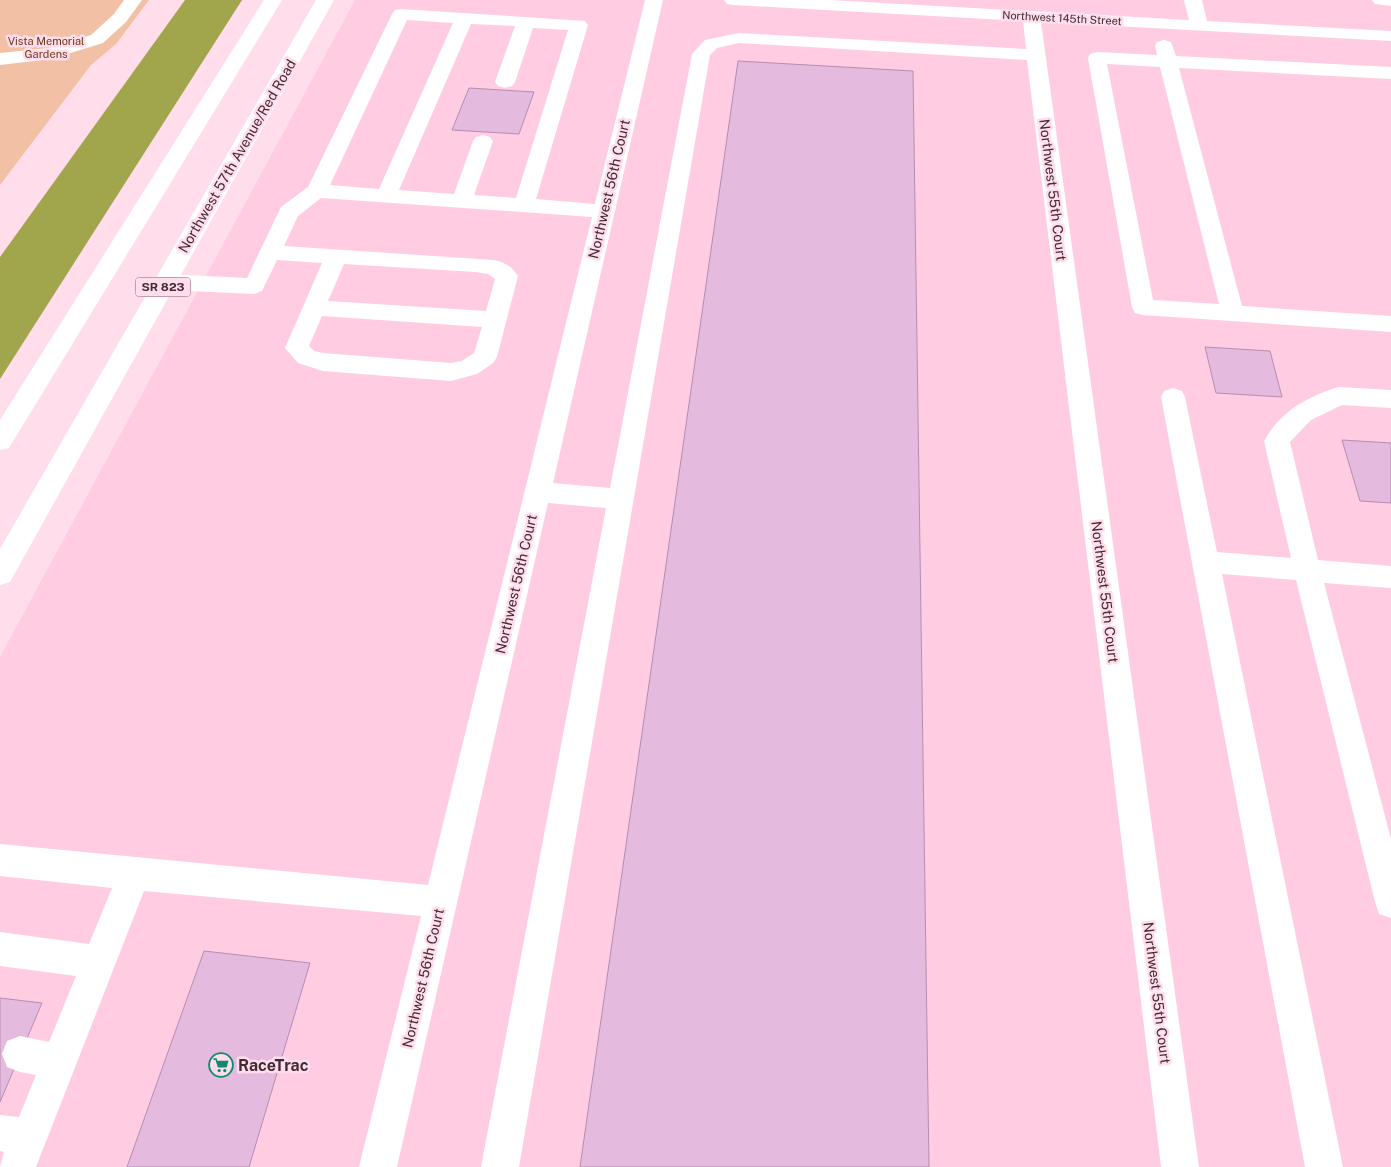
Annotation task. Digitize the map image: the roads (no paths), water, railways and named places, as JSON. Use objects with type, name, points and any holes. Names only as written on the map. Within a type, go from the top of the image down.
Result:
[{"type":"street","points":[[0,59],[51,53],[97,39],[120,18],[133,0]]},
{"type":"street","points":[[0,441],[273,0]]},
{"type":"street","name":"Northwest 57th Avenue/Red Road","points":[[0,574],[325,0]]},
{"type":"street","name":"Northwest 56th Court","points":[[378,1167],[654,0]]},
{"type":"street","name":"Northwest 145th Street","points":[[733,0],[1199,25],[1383,61],[1391,36]]},
{"type":"street","points":[[1193,0],[1199,25]]},
{"type":"street","points":[[1381,0],[1391,1]]},
{"type":"street","points":[[166,282],[254,286],[289,212],[317,191],[401,14],[579,25],[524,205]]},
{"type":"street","name":"Northwest 55th Court","points":[[1031,16],[1180,1167]]},
{"type":"street","points":[[386,196],[464,18]]},
{"type":"street","points":[[505,82],[526,22]]},
{"type":"street","points":[[1157,23],[1233,314]]},
{"type":"street","points":[[500,1167],[619,499],[698,67],[704,50],[710,44],[739,38],[1036,55]]},
{"type":"street","points":[[1383,61],[1168,62],[1097,58],[1143,307],[1391,324]]},
{"type":"street","points":[[462,201],[483,141]]},
{"type":"street","points":[[317,191],[604,211]]},
{"type":"street","points":[[270,252],[336,256],[494,266],[507,276],[485,357],[468,368],[451,372],[323,362],[306,356],[297,348],[336,256]]},
{"type":"street","points":[[314,308],[495,320]]},
{"type":"street","points":[[1391,400],[1339,396],[1302,414],[1284,430],[1277,441],[1391,902]]},
{"type":"street","points":[[1173,397],[1324,1167]]},
{"type":"street","points":[[538,492],[619,499]]},
{"type":"street","points":[[1206,562],[1391,577]]},
{"type":"street","points":[[0,860],[441,902]]},
{"type":"street","points":[[16,1145],[59,1061],[134,874]]},
{"type":"street","points":[[0,949],[98,962]]},
{"type":"street","points":[[20,1054],[59,1061]]},
{"type":"place","name":"RaceTrac","points":[[221,1065]]},
{"type":"park label","name":"Vista Memorial Gardens","points":[[46,47]]}]
